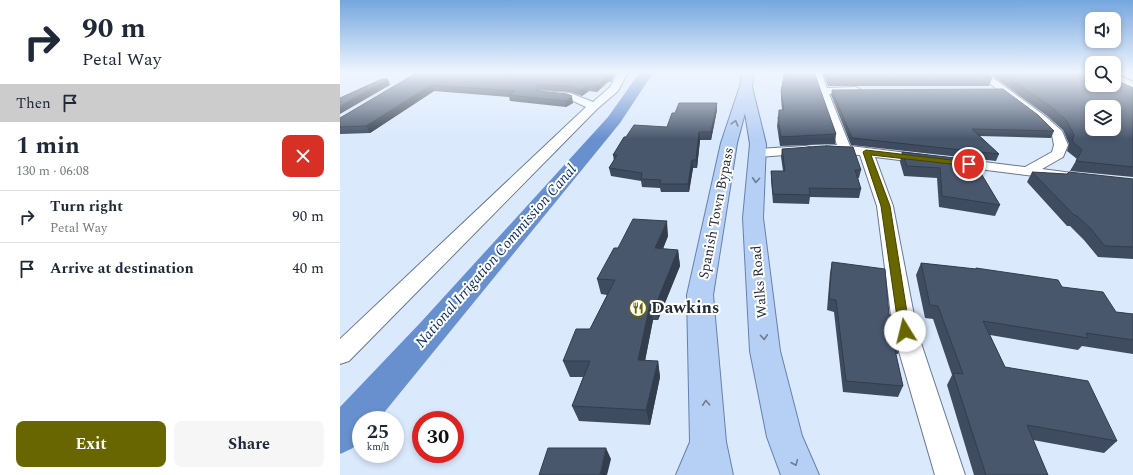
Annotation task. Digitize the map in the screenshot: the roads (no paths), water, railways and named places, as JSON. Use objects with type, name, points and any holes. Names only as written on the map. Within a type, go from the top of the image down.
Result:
[{"type":"main road","name":"Spanish Town Bypass","points":[[711,458],[700,295],[729,143],[743,94]]},
{"type":"main road","name":"Walks Road","points":[[749,94],[758,153],[754,218],[765,351],[784,437],[800,475]]},
{"type":"main road","points":[[695,475],[711,458]]},
{"type":"street","points":[[554,94],[583,100],[593,107]]},
{"type":"street","points":[[340,354],[593,107],[608,94]]},
{"type":"street","points":[[823,94],[845,149]]},
{"type":"street","points":[[1009,94],[1041,118],[1058,134],[1061,145],[1058,154],[1028,171]]},
{"type":"street","points":[[758,153],[816,149],[845,149],[1080,178]]},
{"type":"street","points":[[866,152],[885,206],[905,331],[950,475]]},
{"type":"waterway","name":"National Irrigation Commission Canal","points":[[340,435],[614,120],[632,94]]},
{"type":"place","name":"Dawkins","points":[[638,308]]}]
